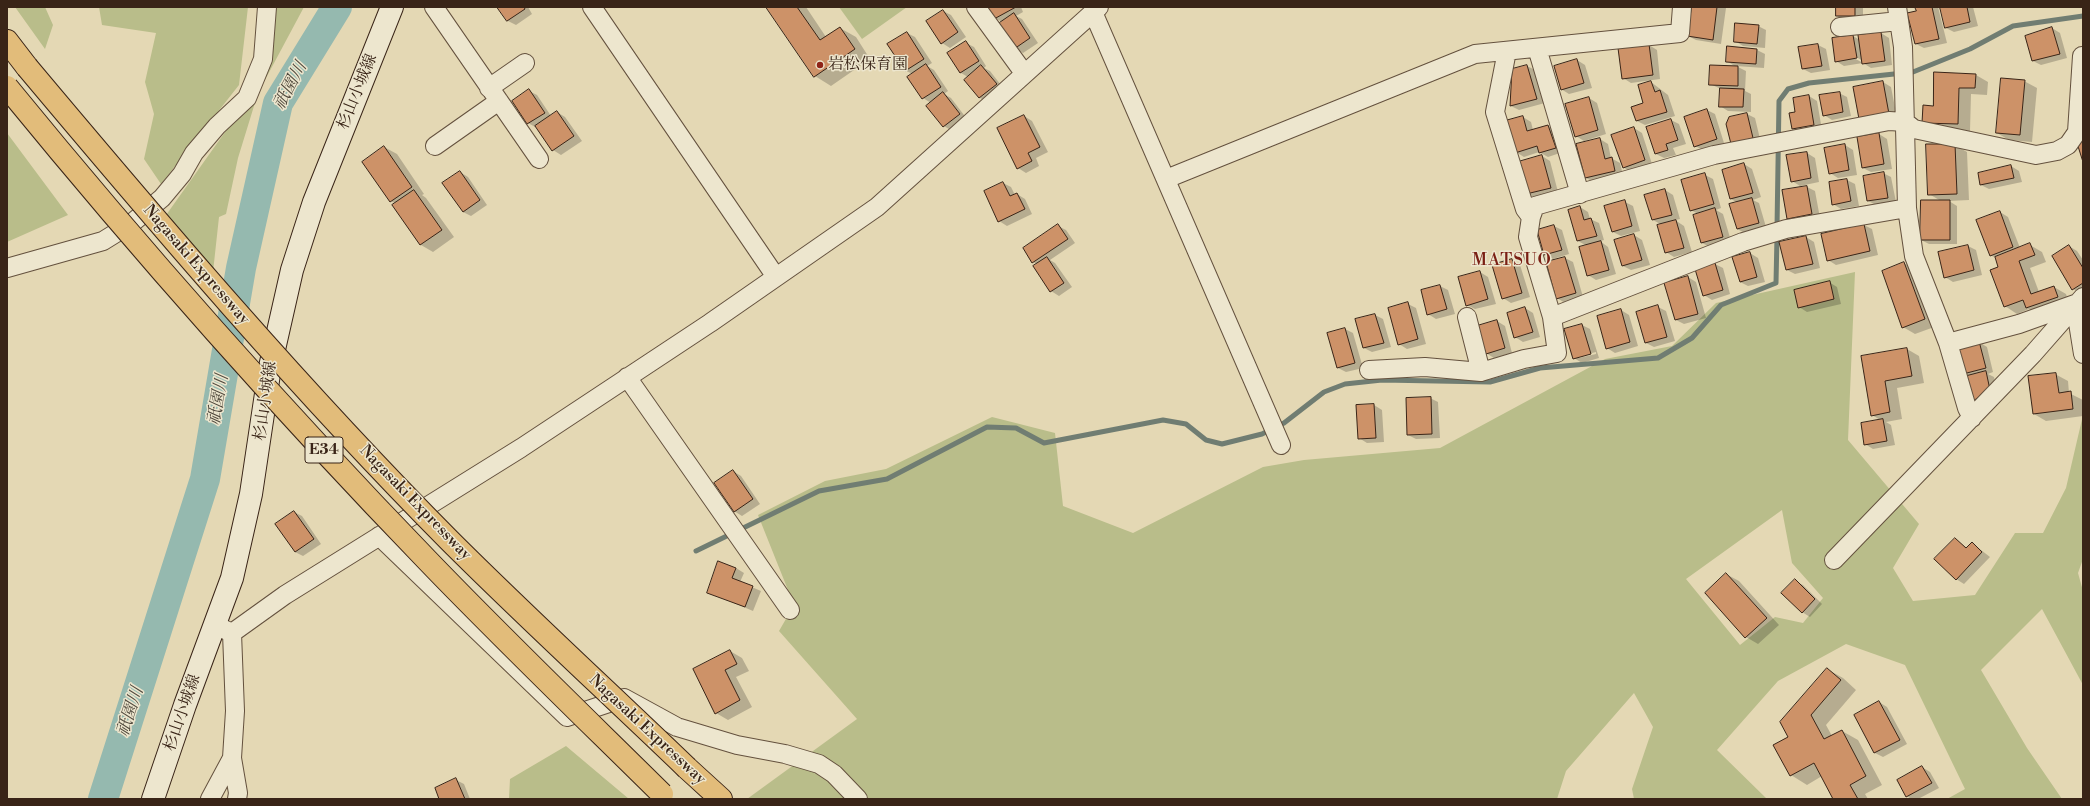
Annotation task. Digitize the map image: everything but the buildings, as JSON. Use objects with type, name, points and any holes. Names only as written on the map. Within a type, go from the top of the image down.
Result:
[{"type":"highway","name":"Nagasaki Expressway","points":[[7,41],[27,67],[181,249],[309,393],[449,540],[721,799]]},
{"type":"highway","name":"Nagasaki Expressway","points":[[7,87],[159,268],[285,409],[429,562],[664,796]]},
{"type":"main road","name":"杉山小城線","points":[[153,799],[223,629],[232,578],[243,535],[259,453],[270,367],[292,270],[314,202],[392,7]]},
{"type":"street","points":[[7,268],[103,241],[132,223],[162,198],[182,174],[194,153],[217,126],[247,98],[263,59],[267,7]]},
{"type":"street","points":[[434,7],[539,159]]},
{"type":"street","points":[[592,7],[776,276]]},
{"type":"street","points":[[976,7],[1024,73]]},
{"type":"street","points":[[1166,178],[1475,54],[1680,33],[1682,7]]},
{"type":"street","points":[[239,797],[232,758],[235,711],[223,629],[285,595],[508,457],[710,323],[877,207],[1096,9],[1166,178],[1276,433]]},
{"type":"street","points":[[1840,27],[1898,14],[1903,47],[1902,62],[1907,208],[1914,256],[1948,343],[1967,408],[1972,418]]},
{"type":"street","points":[[1537,48],[1580,194]]},
{"type":"street","points":[[1507,51],[1495,112],[1525,209],[1531,217]]},
{"type":"street","points":[[1369,370],[1425,367],[1481,372],[1524,359],[1557,354],[1552,317],[1528,237],[1531,217],[1535,206],[1714,155],[1889,121],[1904,122],[1914,129],[2036,155],[2057,152],[2068,145],[2080,131],[2082,56]]},
{"type":"street","points":[[434,146],[494,94],[525,63]]},
{"type":"street","points":[[1552,317],[1743,242],[1768,234],[1907,208]]},
{"type":"street","points":[[1948,343],[2019,324],[2079,300]]},
{"type":"street","points":[[2079,300],[2083,354]]},
{"type":"street","points":[[1834,560],[1972,418],[2032,354],[2079,300]]},
{"type":"street","points":[[1467,317],[1481,372]]},
{"type":"street","points":[[627,377],[790,610]]},
{"type":"street","points":[[379,536],[568,717],[624,698],[677,726],[737,745],[785,754],[819,764],[834,774],[858,799]]},
{"type":"street","points":[[210,799],[232,758]]},
{"type":"green space","points":[[15,7],[45,7],[53,25],[45,49]]},
{"type":"green space","points":[[99,7],[248,7],[239,85],[161,184],[144,159],[154,114],[145,82],[156,33],[102,25]]},
{"type":"green space","points":[[274,7],[304,7],[258,93],[238,158],[226,214],[219,217],[213,272],[164,218],[240,111]]},
{"type":"green space","points":[[839,7],[907,7],[862,39]]},
{"type":"green space","points":[[7,133],[68,215],[7,242]]},
{"type":"green space","points":[[1855,272],[1848,440],[1919,524],[1893,568],[1913,601],[1975,595],[2015,533],[2043,533],[2066,488],[2083,415],[2083,559],[2078,573],[2083,591],[2083,685],[2042,609],[1981,670],[2027,748],[2062,799],[1947,799],[1965,789],[1905,665],[1846,644],[1778,681],[1717,750],[1767,799],[1634,799],[1632,789],[1653,727],[1634,693],[1566,771],[1557,799],[747,799],[857,719],[779,631],[794,605],[758,515],[825,481],[886,469],[992,417],[1055,433],[1063,506],[1133,533],[1263,467],[1304,460],[1440,448],[1605,359],[1672,346],[1716,303]],"holes":[[[1782,510],[1792,563],[1823,598],[1803,623],[1775,617],[1740,645],[1686,579]]]},
{"type":"green space","points":[[566,746],[629,799],[509,799],[510,779]]},
{"type":"waterway","name":"祇園川","points":[[103,799],[205,479],[241,268],[278,103],[337,7]]},
{"type":"waterway","points":[[1777,228],[1779,101],[1788,89],[1809,83],[1913,72],[1970,49],[2013,26],[2083,16]]},
{"type":"waterway","points":[[696,551],[819,491],[887,479],[987,427],[1016,428],[1044,443],[1163,420],[1186,424],[1206,440],[1222,444],[1262,434],[1284,423],[1324,392],[1345,384],[1382,380],[1490,382],[1540,368],[1658,358],[1692,338],[1721,305],[1776,283],[1777,236]]},
{"type":"place","name":"岩松保育園","points":[[820,65]]},
{"type":"district","name":"MATSUO","points":[[1512,261]]}]
